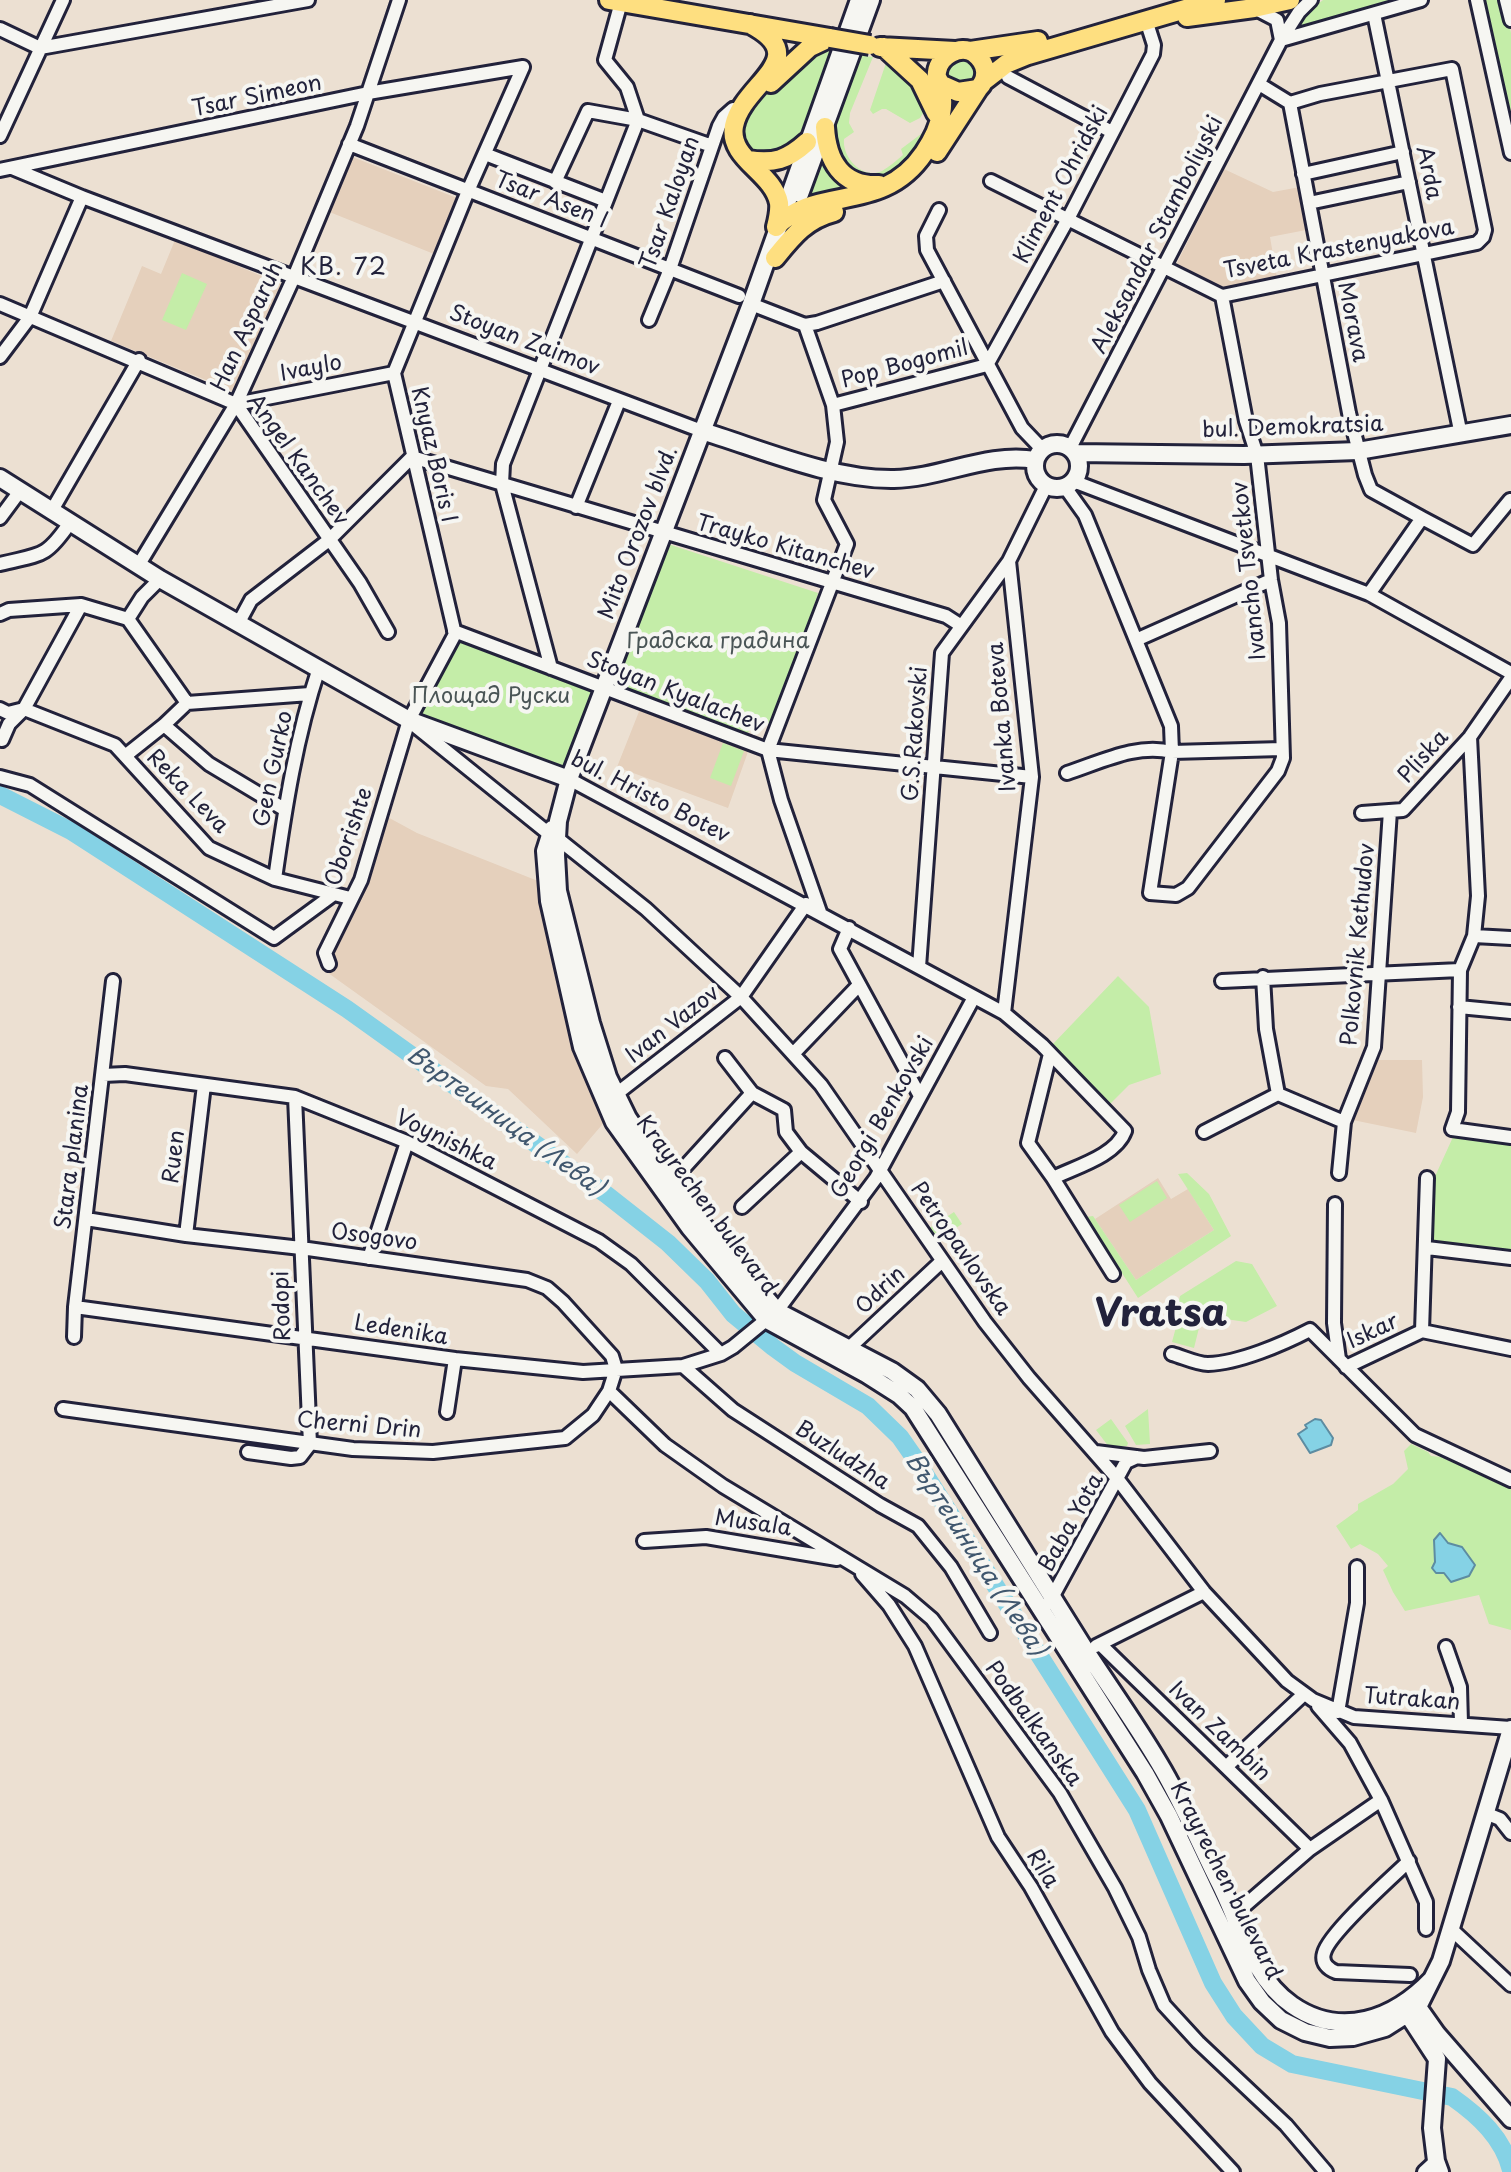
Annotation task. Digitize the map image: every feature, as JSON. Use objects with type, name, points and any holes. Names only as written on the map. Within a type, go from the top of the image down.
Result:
[{"type":"main road","points":[[877,46],[958,92],[981,85],[1006,64],[1156,11],[1175,0]]},
{"type":"main road","points":[[615,1],[877,46],[963,51],[1029,43],[1156,11],[1216,0]]},
{"type":"main road","points":[[1156,11],[1195,17],[1290,0]]},
{"type":"main road","points":[[750,24],[772,39],[778,57],[774,68],[752,91],[740,110],[734,127],[734,139],[739,151],[769,182],[776,195],[779,210],[776,227]]},
{"type":"main road","points":[[740,110],[810,47],[830,38]]},
{"type":"main road","points":[[877,46],[920,80],[940,122]]},
{"type":"main road","points":[[776,227],[793,212],[879,190],[904,176],[927,148],[940,122],[940,65],[963,51]]},
{"type":"main road","points":[[775,258],[796,232],[812,220],[889,198],[914,184],[981,85],[986,71],[983,63],[963,51]]},
{"type":"main road","points":[[825,127],[831,159],[847,176],[870,185],[889,183],[904,176]]},
{"type":"main road","points":[[748,160],[772,163],[786,159],[807,142]]},
{"type":"street","points":[[0,136],[63,0]]},
{"type":"street","points":[[0,29],[40,48],[308,0]]},
{"type":"street","name":"Han Asparuh","points":[[138,566],[236,404],[294,277],[349,144],[399,0]]},
{"type":"street","name":"Mito Orozov blvd.","points":[[569,779],[702,431],[745,300],[776,227],[859,0]]},
{"type":"street","name":"Mito Orozov blvd.","points":[[745,300],[775,258],[871,0]]},
{"type":"street","name":"Alеksandar Stamboliyski","points":[[1072,450],[1281,40],[1311,0]]},
{"type":"street","points":[[1254,8],[1277,20],[1281,40],[1421,0]]},
{"type":"street","points":[[1477,0],[1511,153]]},
{"type":"street","points":[[1506,0],[1511,20]]},
{"type":"street","points":[[551,668],[502,484],[503,464],[638,120],[627,87],[605,60],[615,1]]},
{"type":"street","name":"Kliment Ohridski","points":[[987,365],[1068,219],[1153,54],[1156,11]]},
{"type":"street","name":"Arda","points":[[1374,14],[1461,435]]},
{"type":"street","name":"Tsar Simeon","points":[[6,169],[368,93],[523,67]]},
{"type":"street","name":"Knyaz Boris I","points":[[454,631],[394,373],[468,191],[523,67]]},
{"type":"street","name":"Tsveta Krastenyakova","points":[[991,181],[1222,296],[1477,243],[1485,230],[1452,69],[1388,80]]},
{"type":"street","points":[[1008,77],[1112,132]]},
{"type":"street","points":[[1259,84],[1290,103],[1388,80]]},
{"type":"street","name":"Morava","points":[[1290,103],[1358,451],[1371,490],[1473,545],[1510,500]]},
{"type":"street","name":"Tsar Kaloyan","points":[[649,320],[724,117],[733,109],[740,110]]},
{"type":"street","points":[[555,182],[588,111],[638,120],[712,146]]},
{"type":"street","name":"Tsar Asen I","points":[[349,144],[805,325]]},
{"type":"street","points":[[1303,174],[1403,152]]},
{"type":"street","points":[[485,154],[606,201]]},
{"type":"street","name":"Stoyan Zaimov","points":[[6,169],[619,401],[702,431],[830,469],[859,477],[895,479],[1038,454]]},
{"type":"street","points":[[1309,203],[1409,182]]},
{"type":"street","points":[[0,357],[30,317],[82,197]]},
{"type":"street","points":[[939,210],[926,236],[927,250],[1038,454],[1037,478],[1046,486],[1052,488],[1069,484],[1270,554],[1369,594],[1511,675]]},
{"type":"street","points":[[820,912],[781,800],[768,750],[847,544],[824,500],[837,442],[833,405],[805,325],[944,281]]},
{"type":"street","name":"Ivancho Tsvetkov","points":[[1172,752],[1150,893],[1176,895],[1188,888],[1278,771],[1283,758],[1279,623],[1257,455],[1246,421],[1222,296]]},
{"type":"street","name":"Angel Kanchev","points":[[0,304],[139,360],[236,404],[360,583],[388,632]]},
{"type":"street","points":[[51,512],[139,360]]},
{"type":"street","name":"Pop Bogomil","points":[[833,405],[987,365]]},
{"type":"street","name":"Ivaylo","points":[[236,404],[394,373]]},
{"type":"street","points":[[576,507],[619,401]]},
{"type":"street","name":"bul. Demokratsia","points":[[1072,450],[1257,455],[1358,451],[1511,425]]},
{"type":"street","points":[[1038,454],[1055,443],[1072,450],[1079,470],[1069,484]]},
{"type":"street","points":[[238,624],[251,600],[329,540],[412,457]]},
{"type":"street","name":"Trayko Kitanchev","points":[[412,457],[946,616],[960,625]]},
{"type":"street","name":"bul. Hristo Botev","points":[[0,478],[138,566],[409,720],[569,779],[1004,1013],[1050,1054],[1125,1131],[1108,1151],[1053,1178]]},
{"type":"street","points":[[1069,484],[1085,515],[1171,726],[1172,752]]},
{"type":"street","name":"G.S.Rakovski","points":[[919,967],[942,653],[1009,561],[1046,486]]},
{"type":"street","points":[[0,518],[20,491]]},
{"type":"street","points":[[1369,594],[1422,518]]},
{"type":"street","points":[[0,564],[51,549],[69,524]]},
{"type":"street","name":"Ivanka Boteva","points":[[1004,1013],[1032,777],[1009,561]]},
{"type":"street","points":[[128,619],[142,597],[160,579]]},
{"type":"street","points":[[1136,640],[1271,580]]},
{"type":"street","points":[[2,740],[9,724],[24,709],[81,605]]},
{"type":"street","points":[[0,614],[9,610],[81,605],[128,619],[187,703]]},
{"type":"street","points":[[409,720],[454,631]]},
{"type":"street","name":"Stoyan Kyalachev","points":[[454,631],[768,750],[1032,777]]},
{"type":"street","name":"Gen Gurko","points":[[275,879],[284,809],[310,694],[319,668]]},
{"type":"street","name":"Pliska","points":[[1362,813],[1403,810],[1470,737],[1511,675]]},
{"type":"street","points":[[125,756],[187,703],[310,694]]},
{"type":"street","name":"Reka Leva","points":[[0,709],[8,713],[24,709],[115,745],[209,848],[275,879],[350,898]]},
{"type":"street","name":"Petropavlovska","points":[[409,720],[443,750],[554,831],[646,909],[741,997],[821,1085],[941,1262],[1029,1378],[1096,1452],[1204,1592],[1287,1681],[1309,1697]]},
{"type":"street","name":"Oborishte","points":[[329,964],[325,953],[361,880],[409,720]]},
{"type":"street","points":[[164,725],[209,764],[284,809]]},
{"type":"street","points":[[1470,737],[1478,896],[1474,936],[1460,970],[1458,1112],[1452,1129],[1511,1137]]},
{"type":"street","points":[[1067,773],[1139,749],[1156,748],[1172,752],[1282,749]]},
{"type":"street","points":[[0,777],[30,785],[274,938],[334,894]]},
{"type":"street","name":"Krayrechen bulevard","points":[[569,779],[545,851],[546,887],[577,1029],[603,1101],[614,1122],[690,1228],[768,1319],[866,1374],[913,1408],[1048,1604],[1087,1652],[1167,1776],[1266,1981],[1283,1999],[1312,2017],[1335,2023],[1362,2022],[1410,2007]]},
{"type":"street","name":"Polkovnik Kethudov","points":[[1339,1173],[1344,1122],[1374,1047],[1390,811]]},
{"type":"street","name":"Krayrechen bulevard","points":[[554,831],[561,908],[594,1032],[615,1095],[634,1128],[768,1319],[848,1349],[892,1371],[928,1401],[1048,1604]]},
{"type":"street","name":"Ivan Vazov","points":[[615,1095],[741,997],[806,904]]},
{"type":"street","points":[[849,928],[840,949],[920,1096]]},
{"type":"street","points":[[1474,936],[1511,938]]},
{"type":"street","points":[[1222,981],[1460,970]]},
{"type":"street","points":[[1263,977],[1266,1029],[1278,1094]]},
{"type":"street","name":"Stara planina","points":[[74,1337],[113,981]]},
{"type":"street","points":[[793,1054],[859,985]]},
{"type":"street","name":"Georgi Benkovski","points":[[727,1350],[768,1319],[861,1202],[973,999]]},
{"type":"street","points":[[1459,1007],[1511,1012]]},
{"type":"street","points":[[1050,1054],[1028,1143],[1113,1274]]},
{"type":"street","points":[[725,1058],[752,1093],[781,1107],[786,1115],[786,1132],[801,1152],[861,1202]]},
{"type":"street","name":"Voynishka","points":[[103,1075],[125,1074],[295,1097],[407,1142],[599,1241],[631,1264],[727,1350]]},
{"type":"street","name":"Ruen","points":[[186,1235],[204,1085]]},
{"type":"street","points":[[671,1182],[752,1093]]},
{"type":"street","points":[[1278,1094],[1344,1122]]},
{"type":"street","points":[[1204,1132],[1278,1094]]},
{"type":"street","name":"Rodopi","points":[[295,1097],[310,1444]]},
{"type":"street","points":[[369,1258],[407,1142]]},
{"type":"street","points":[[742,1207],[801,1152]]},
{"type":"street","points":[[1422,1331],[1427,1178]]},
{"type":"street","points":[[1335,1204],[1334,1323],[1343,1363]]},
{"type":"street","name":"Osogovo","points":[[86,1219],[527,1280],[547,1288],[612,1356],[616,1369]]},
{"type":"street","points":[[1427,1248],[1511,1258]]},
{"type":"street","name":"Odrin","points":[[848,1349],[941,1262]]},
{"type":"street","name":"Ledenika","points":[[75,1307],[455,1359],[583,1372],[683,1366],[727,1350]]},
{"type":"street","points":[[1172,1354],[1207,1364],[1245,1356],[1310,1330],[1404,1426],[1422,1440],[1511,1480]]},
{"type":"street","name":"Iskar","points":[[1343,1363],[1422,1331],[1511,1349]]},
{"type":"street","points":[[447,1412],[455,1359]]},
{"type":"street","name":"Buzludzha","points":[[683,1366],[733,1410],[918,1526],[951,1567],[990,1633]]},
{"type":"street","name":"Cherni Drin","points":[[63,1409],[353,1449],[433,1452],[565,1438],[593,1415],[609,1391],[616,1369]]},
{"type":"street","name":"Podbalkanska","points":[[609,1391],[665,1445],[723,1486],[905,1596],[932,1619],[1060,1793],[1115,1888],[1139,1937],[1164,2005],[1198,2042],[1286,2125],[1326,2172]]},
{"type":"street","points":[[248,1452],[300,1457],[310,1444]]},
{"type":"street","points":[[1096,1452],[1137,1457],[1210,1451]]},
{"type":"street","name":"Baba Yota","points":[[1048,1604],[1126,1462],[1137,1457]]},
{"type":"street","name":"Musala","points":[[644,1541],[706,1537],[831,1556],[854,1565]]},
{"type":"street","name":"Rila","points":[[854,1565],[889,1605],[915,1646],[998,1837],[1031,1887],[1112,2032],[1150,2083],[1233,2172]]},
{"type":"street","points":[[1338,1712],[1357,1603],[1357,1567]]},
{"type":"street","points":[[1087,1652],[1204,1592]]},
{"type":"street","points":[[1446,1647],[1460,1687],[1461,1723]]},
{"type":"street","name":"Krayrechen bulevard","points":[[1087,1652],[1241,1969],[1262,2002],[1281,2020],[1317,2036],[1353,2037],[1375,2032],[1410,2007]]},
{"type":"street","name":"Ivan Zambin","points":[[1087,1652],[1226,1767],[1310,1849]]},
{"type":"street","points":[[1226,1767],[1309,1697],[1350,1743],[1381,1800],[1426,1902],[1426,1929]]},
{"type":"street","name":"Tutrakan","points":[[1309,1697],[1354,1717],[1511,1728]]},
{"type":"street","points":[[1350,1743],[1359,1723],[1370,1718]]},
{"type":"street","points":[[1410,2007],[1432,1979],[1441,1961],[1451,1929],[1499,1816],[1511,1728]]},
{"type":"street","points":[[1235,1914],[1310,1849],[1381,1800]]},
{"type":"street","points":[[1499,1816],[1511,1833]]},
{"type":"street","points":[[1409,1861],[1338,1932],[1324,1952],[1323,1961],[1328,1969],[1336,1972],[1410,1975]]},
{"type":"street","points":[[1451,1929],[1511,1985]]},
{"type":"street","points":[[1410,2007],[1437,2073],[1433,2168]]},
{"type":"street","points":[[1410,2007],[1511,2119]]},
{"type":"street","points":[[1375,2032],[1410,2030],[1424,2036]]},
{"type":"street","points":[[1437,2073],[1445,2060],[1452,2058],[1461,2062]]},
{"type":"shaded area","points":[[350,156],[457,198],[434,254],[327,211]]},
{"type":"shaded area","points":[[1224,169],[1273,192],[1300,187],[1306,230],[1270,237],[1277,278],[1225,290],[1176,265]]},
{"type":"shaded area","points":[[175,240],[281,284],[235,392],[111,341],[142,266],[161,274]]},
{"type":"shaded area","points":[[640,709],[749,749],[728,808],[617,767]]},
{"type":"shaded area","points":[[382,814],[417,833],[538,881],[560,980],[607,1119],[577,1154],[508,1089],[486,1086],[324,970],[329,964],[325,953]]},
{"type":"shaded area","points":[[1376,1060],[1422,1060],[1423,1097],[1416,1133],[1348,1119]]},
{"type":"shaded area","points":[[1158,1178],[1171,1199],[1188,1189],[1214,1230],[1136,1280],[1095,1219]]},
{"type":"green space","points":[[1323,0],[1401,0],[1294,33],[1304,15]]},
{"type":"green space","points":[[1477,0],[1504,0],[1511,33],[1511,153]]},
{"type":"green space","points":[[817,47],[835,51],[799,143],[761,158],[749,150],[742,133],[747,120],[763,96]]},
{"type":"green space","points":[[857,55],[873,57],[850,113],[849,123],[854,132],[844,139],[846,153],[855,165],[867,172],[882,171],[903,155],[901,149],[933,125],[922,148],[889,179],[862,178],[841,163],[831,125]]},
{"type":"green space","points":[[962,58],[975,61],[978,78],[967,85],[945,76],[950,63]]},
{"type":"green space","points":[[890,61],[918,80],[927,107],[920,118],[910,123],[886,109],[873,114],[870,110],[886,63]]},
{"type":"green space","points":[[822,149],[864,189],[801,206]]},
{"type":"green space","points":[[182,273],[207,284],[186,330],[162,320]]},
{"type":"green space","name":"Градска градина","points":[[668,544],[818,593],[778,725],[753,720],[747,736],[613,687]]},
{"type":"green space","name":"Площад Руски","points":[[457,637],[597,691],[567,771],[416,716]]},
{"type":"green space","points":[[723,743],[744,751],[731,786],[710,778]]},
{"type":"green space","points":[[1118,976],[1149,1007],[1161,1074],[1129,1085],[1109,1105],[1052,1045]]},
{"type":"green space","points":[[1453,1137],[1511,1145],[1511,1255],[1433,1246],[1432,1183]]},
{"type":"green space","points":[[1187,1173],[1209,1194],[1231,1236],[1138,1298],[1086,1217],[1093,1216],[1136,1280],[1214,1230],[1178,1174]]},
{"type":"green space","points":[[1157,1181],[1167,1198],[1130,1222],[1119,1205]]},
{"type":"green space","points":[[954,1212],[962,1224],[936,1241],[928,1229]]},
{"type":"green space","points":[[1236,1261],[1252,1264],[1277,1306],[1246,1322],[1211,1317],[1205,1325],[1200,1324],[1194,1348],[1172,1342],[1179,1316],[1180,1296]]},
{"type":"green space","points":[[1148,1409],[1150,1444],[1136,1445],[1125,1426]]},
{"type":"green space","points":[[1111,1419],[1127,1446],[1109,1447],[1096,1430]]},
{"type":"green space","points":[[1411,1444],[1431,1456],[1441,1457],[1511,1489],[1511,1630],[1489,1624],[1479,1595],[1405,1611],[1383,1570],[1388,1566],[1378,1554],[1360,1544],[1351,1549],[1336,1526],[1358,1510],[1358,1504],[1393,1484],[1408,1469],[1404,1451]]},
{"type":"water","points":[[1315,1419],[1321,1420],[1333,1438],[1331,1445],[1310,1453],[1298,1434]]},
{"type":"water","points":[[1440,1533],[1448,1543],[1462,1547],[1475,1565],[1469,1576],[1451,1582],[1444,1573],[1436,1573],[1432,1568],[1435,1562],[1434,1540]]},
{"type":"waterway","name":"Въртешница (Лева)","points":[[0,795],[71,831],[347,1009],[607,1195],[668,1243],[707,1281],[733,1314],[773,1347],[868,1406],[900,1437],[916,1460],[1137,1810],[1213,1983],[1234,2016],[1262,2046],[1292,2064],[1452,2097],[1489,2129],[1502,2148],[1511,2170]]},
{"type":"district","name":"КВ. 72","points":[[344,268]]},
{"type":"district","name":"Vratsa","points":[[1161,1316]]}]
